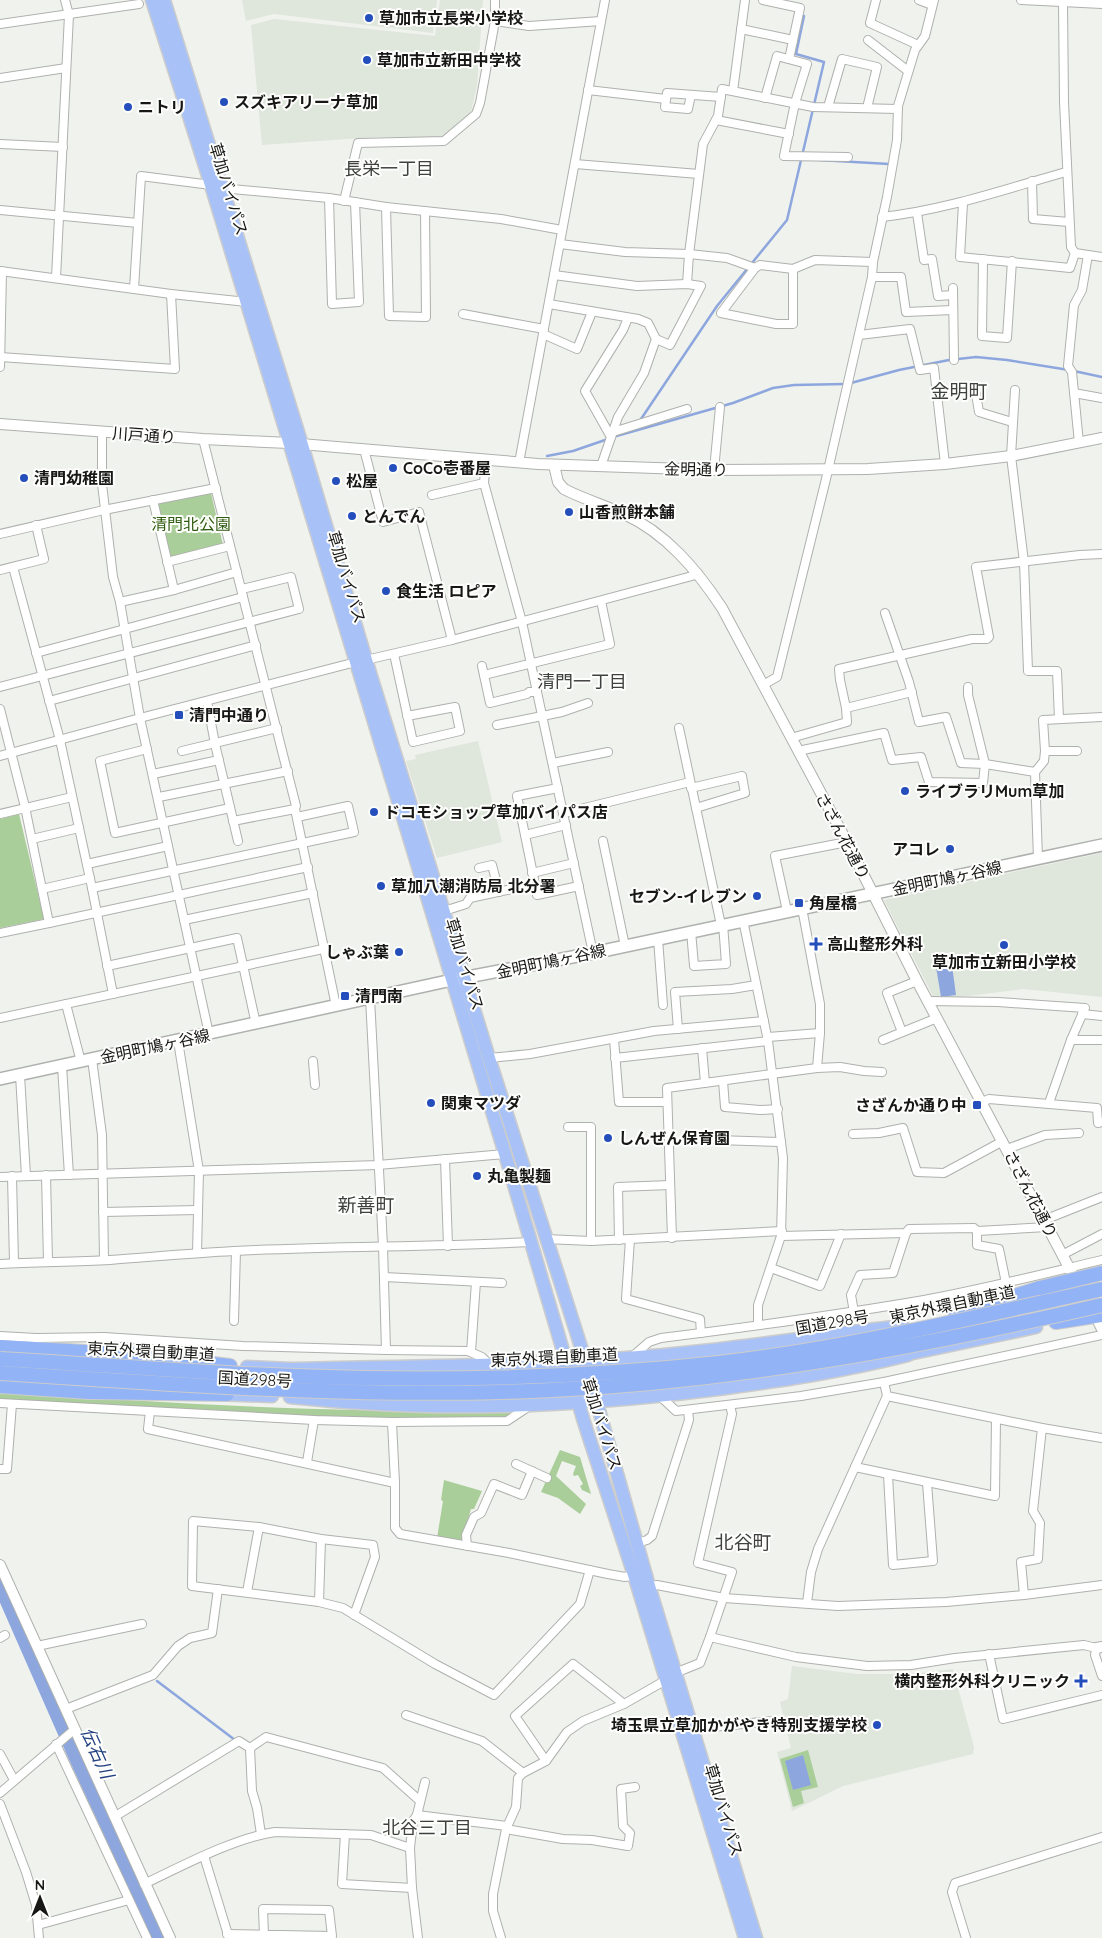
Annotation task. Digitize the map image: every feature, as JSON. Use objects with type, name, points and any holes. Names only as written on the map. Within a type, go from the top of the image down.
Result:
[{"type":"highway","name":"草加バイパス","points":[[156,1],[302,445],[361,661],[459,980],[505,1154],[578,1402],[634,1576],[692,1730],[756,1938]]},
{"type":"highway","name":"草加バイパス","points":[[216,186],[247,302],[289,443],[444,912],[459,980],[489,1058],[585,1360],[650,1586],[671,1677],[745,1938]]},
{"type":"highway","points":[[955,1315],[1040,1288],[1102,1273]]},
{"type":"highway","name":"国道298号","points":[[653,1362],[797,1344],[903,1326],[1102,1282]]},
{"type":"highway","name":"東京外環自動車道","points":[[0,1359],[262,1375],[360,1378],[491,1378],[615,1372],[719,1363],[830,1347],[981,1317],[1102,1289]]},
{"type":"highway","name":"東京外環自動車道","points":[[0,1373],[328,1392],[452,1393],[553,1390],[679,1381],[837,1360],[918,1345],[1102,1305]]},
{"type":"highway","points":[[290,1397],[362,1404],[437,1406],[597,1401],[796,1379],[852,1369],[1056,1322],[1101,1320]]},
{"type":"highway","name":"国道298号","points":[[0,1352],[292,1369],[491,1368],[566,1361],[631,1358],[721,1349],[903,1326]]},
{"type":"highway","points":[[0,1347],[138,1355],[230,1366]]},
{"type":"highway","name":"国道298号","points":[[0,1380],[290,1397],[387,1400],[510,1399]]},
{"type":"highway","points":[[0,1386],[89,1392],[227,1394]]},
{"type":"main road","name":"金明町鳩ヶ谷線","points":[[0,1079],[370,998],[593,953],[722,924],[1102,845]]},
{"type":"street","points":[[56,278],[69,15],[65,0]]},
{"type":"street","points":[[344,201],[358,143],[444,141],[476,114],[480,103],[495,20],[495,0]]},
{"type":"street","points":[[519,463],[605,0]]},
{"type":"street","points":[[732,91],[745,0]]},
{"type":"street","points":[[763,0],[793,3],[800,8],[788,59]]},
{"type":"street","points":[[876,0],[870,23],[918,45]]},
{"type":"street","points":[[763,685],[777,677],[859,335],[872,277],[873,262],[897,140],[898,109],[908,71],[918,45],[925,36],[933,3],[919,0]]},
{"type":"street","points":[[1021,0],[1102,4]]},
{"type":"street","points":[[0,24],[69,15],[138,2],[156,1]]},
{"type":"street","points":[[1063,2],[1066,172],[1071,247],[1075,253],[1102,258]]},
{"type":"street","points":[[495,20],[529,26],[601,20]]},
{"type":"street","points":[[741,29],[793,40]]},
{"type":"street","points":[[868,40],[908,71]]},
{"type":"street","points":[[765,98],[777,56],[807,64],[795,103],[784,156],[848,157]]},
{"type":"street","points":[[828,107],[842,58],[877,67],[867,108]]},
{"type":"street","points":[[0,78],[66,68]]},
{"type":"street","points":[[588,90],[666,99]]},
{"type":"street","points":[[687,284],[703,144],[716,120],[722,90],[828,107],[898,109]]},
{"type":"street","points":[[691,95],[688,109],[665,107],[667,94],[691,95],[721,97]]},
{"type":"street","points":[[716,120],[789,134]]},
{"type":"street","points":[[0,143],[63,147]]},
{"type":"street","points":[[575,164],[700,174]]},
{"type":"street","points":[[882,217],[917,213],[963,203],[1066,172]]},
{"type":"street","points":[[134,289],[141,176],[329,198],[386,207],[501,219],[562,230]]},
{"type":"street","points":[[1032,182],[1033,220],[1069,222]]},
{"type":"street","points":[[329,198],[332,304],[359,302],[355,202]]},
{"type":"street","points":[[963,203],[960,257],[1070,268],[1075,253]]},
{"type":"street","points":[[386,207],[389,316],[426,317],[424,211]]},
{"type":"street","points":[[0,210],[138,224]]},
{"type":"street","points":[[917,213],[924,260],[932,259],[938,296],[953,291],[954,360]]},
{"type":"street","points":[[560,244],[625,252],[689,254],[727,258],[755,268]]},
{"type":"street","points":[[1080,443],[1072,372],[1068,366],[1074,304],[1082,290],[1088,255]]},
{"type":"street","points":[[983,259],[982,336],[1008,338],[1012,262]]},
{"type":"street","points":[[793,269],[793,324],[776,324],[720,313],[755,268],[760,265],[793,269],[815,260],[873,262]]},
{"type":"street","points":[[0,367],[1,271],[171,294],[247,302]]},
{"type":"street","points":[[549,304],[648,323],[656,339],[670,345],[701,286],[687,284],[637,286],[554,275]]},
{"type":"street","points":[[872,277],[901,277],[906,312],[953,310]]},
{"type":"street","points":[[0,357],[175,369],[171,294]]},
{"type":"street","points":[[463,314],[544,332],[577,349],[592,312]]},
{"type":"street","points":[[612,434],[585,391],[623,330],[628,318]]},
{"type":"street","points":[[859,335],[910,329],[920,370],[934,368],[945,464]]},
{"type":"street","points":[[601,466],[618,417],[644,373],[656,339]]},
{"type":"street","points":[[1015,390],[1010,456],[1024,562],[1028,671],[1056,671],[1059,719]]},
{"type":"street","points":[[1074,393],[1102,398]]},
{"type":"street","points":[[976,394],[979,412],[1012,422]]},
{"type":"street","points":[[714,470],[720,407]]},
{"type":"street","points":[[612,434],[687,409]]},
{"type":"street","name":"川戸通り","points":[[0,424],[203,439],[289,443]]},
{"type":"street","points":[[102,432],[102,484],[113,577],[120,602],[127,653],[140,718],[159,797],[209,1034]]},
{"type":"street","name":"金明通り","points":[[289,443],[554,465],[714,470],[828,470],[945,464],[1010,456],[1102,438]]},
{"type":"street","points":[[203,439],[288,771],[323,950],[336,1006]]},
{"type":"street","points":[[364,449],[383,522],[419,512],[452,640]]},
{"type":"street","points":[[486,460],[484,483],[522,622],[593,953]]},
{"type":"street","name":"さざん花通り","points":[[554,465],[558,482],[564,489],[637,521],[675,550],[698,573],[722,608],[847,842],[917,981],[1071,1271]]},
{"type":"street","points":[[432,495],[484,483]]},
{"type":"street","points":[[0,534],[104,510],[216,488]]},
{"type":"street","points":[[153,500],[174,590]]},
{"type":"street","points":[[0,570],[44,559],[36,525]]},
{"type":"street","points":[[168,562],[230,546]]},
{"type":"street","points":[[791,738],[847,722],[839,669],[972,639],[988,639],[976,567],[1080,554],[1102,554]]},
{"type":"street","points":[[13,567],[60,740],[113,994]]},
{"type":"street","points":[[120,602],[174,590],[237,572]]},
{"type":"street","points":[[0,756],[266,685],[522,622],[698,573]]},
{"type":"street","points":[[0,687],[299,608],[291,577],[243,593],[36,653]]},
{"type":"street","points":[[484,675],[610,644],[601,600]]},
{"type":"street","points":[[885,613],[912,692],[920,722],[946,717],[961,763],[985,764],[1035,772]]},
{"type":"street","points":[[49,701],[256,645]]},
{"type":"street","points":[[394,654],[407,716],[413,742],[460,732],[455,707],[407,716]]},
{"type":"street","points":[[482,666],[490,703],[529,692],[537,692]]},
{"type":"street","points":[[798,751],[884,733],[892,760],[921,757],[930,782],[983,783],[985,764],[968,695],[968,687]]},
{"type":"street","points":[[846,708],[912,692]]},
{"type":"street","points":[[207,701],[238,841]]},
{"type":"street","points":[[497,725],[562,712],[588,703]]},
{"type":"street","points":[[0,712],[25,807],[49,923]]},
{"type":"street","points":[[1038,859],[1035,772],[1044,761],[1044,720],[1102,717]]},
{"type":"street","points":[[182,751],[277,728]]},
{"type":"street","points":[[679,728],[722,924],[726,964],[694,966],[692,931]]},
{"type":"street","points":[[147,750],[100,761],[115,833],[230,808]]},
{"type":"street","points":[[1045,751],[1077,751]]},
{"type":"street","points":[[553,763],[608,752]]},
{"type":"street","points":[[153,774],[219,760]]},
{"type":"street","points":[[159,797],[288,771]]},
{"type":"street","points":[[564,813],[691,785],[742,776],[745,793],[696,808]]},
{"type":"street","points":[[558,788],[517,796],[534,884],[537,895],[579,886]]},
{"type":"street","points":[[0,814],[72,797]]},
{"type":"street","points":[[92,888],[354,832],[348,806],[297,817]]},
{"type":"street","points":[[233,821],[295,809]]},
{"type":"street","points":[[524,835],[566,825]]},
{"type":"street","points":[[32,838],[79,828]]},
{"type":"street","points":[[603,841],[625,946]]},
{"type":"street","points":[[787,911],[775,856],[847,842]]},
{"type":"street","points":[[87,864],[168,846]]},
{"type":"street","points":[[532,873],[574,863]]},
{"type":"street","points":[[479,868],[492,865],[499,892]]},
{"type":"street","points":[[0,932],[308,867]]},
{"type":"street","points":[[42,889],[90,878]]},
{"type":"street","points":[[444,912],[466,904],[470,898],[534,884]]},
{"type":"street","points":[[184,920],[313,893]]},
{"type":"street","points":[[802,908],[820,1004],[817,1068]]},
{"type":"street","points":[[743,920],[768,1039],[783,1158],[782,1233],[758,1305],[758,1325]]},
{"type":"street","points":[[107,966],[237,938],[256,1024]]},
{"type":"street","points":[[658,938],[663,1005]]},
{"type":"street","points":[[0,1018],[323,950]]},
{"type":"street","points":[[902,1032],[887,993],[917,981]]},
{"type":"street","points":[[678,1029],[675,992],[732,989],[756,984]]},
{"type":"street","points":[[370,998],[384,1246],[386,1350]]},
{"type":"street","points":[[928,1001],[998,1002],[1085,1008],[1071,1040],[1049,1103]]},
{"type":"street","points":[[66,1004],[80,1062]]},
{"type":"street","points":[[1082,1014],[1102,1016]]},
{"type":"street","points":[[883,1040],[937,1018]]},
{"type":"street","points":[[489,1058],[530,1054],[678,1029],[764,1021]]},
{"type":"street","points":[[615,1058],[820,1033]]},
{"type":"street","points":[[614,1039],[619,1102],[667,1102]]},
{"type":"street","points":[[1071,1040],[1102,1040]]},
{"type":"street","points":[[178,1041],[199,1171],[197,1253]]},
{"type":"street","points":[[702,1048],[704,1083]]},
{"type":"street","points":[[92,1059],[102,1135],[104,1260]]},
{"type":"street","points":[[313,1061],[315,1085]]},
{"type":"street","points":[[62,1066],[69,1175]]},
{"type":"street","points":[[672,1238],[667,1088],[817,1068],[840,1067],[882,1072]]},
{"type":"street","points":[[20,1075],[26,1176]]},
{"type":"street","points":[[722,1080],[725,1106],[760,1110],[778,1109]]},
{"type":"street","points":[[982,1102],[989,1099],[1097,1108],[1098,1123],[1102,1122]]},
{"type":"street","points":[[568,1127],[591,1127],[591,1241]]},
{"type":"street","points":[[853,1134],[879,1134],[903,1128],[917,1172],[944,1173],[1005,1145],[1045,1135],[1079,1133]]},
{"type":"street","points":[[716,1140],[782,1142]]},
{"type":"street","points":[[0,1177],[378,1164],[505,1154]]},
{"type":"street","points":[[445,1159],[448,1246]]},
{"type":"street","points":[[46,1175],[48,1262]]},
{"type":"street","points":[[12,1176],[14,1263]]},
{"type":"street","points":[[619,1240],[618,1187],[670,1185]]},
{"type":"street","points":[[545,1239],[591,1241],[782,1233],[906,1233],[908,1230],[974,1228],[977,1231],[1046,1224],[1102,1197]]},
{"type":"street","points":[[103,1212],[198,1210]]},
{"type":"street","points":[[977,1231],[977,1245],[999,1249],[1006,1283]]},
{"type":"street","points":[[854,1312],[851,1295],[860,1275],[893,1273],[906,1233]]},
{"type":"street","points":[[770,1268],[820,1286],[841,1234]]},
{"type":"street","points":[[1062,1255],[1102,1234]]},
{"type":"street","points":[[630,1239],[626,1298],[700,1320],[701,1333]]},
{"type":"street","points":[[0,1264],[104,1260],[236,1251],[530,1242]]},
{"type":"street","points":[[234,1321],[236,1251]]},
{"type":"street","points":[[631,1358],[649,1342],[661,1338],[854,1312],[1071,1271],[1102,1260]]},
{"type":"street","points":[[384,1277],[502,1283]]},
{"type":"street","points":[[471,1352],[476,1282]]},
{"type":"street","points":[[659,1393],[676,1411],[801,1396],[884,1382],[1102,1335]]},
{"type":"street","points":[[0,1336],[104,1338],[243,1346],[471,1352],[482,1356],[491,1368]]},
{"type":"street","points":[[806,1604],[811,1572],[818,1550],[887,1396],[884,1382]]},
{"type":"street","points":[[887,1396],[1042,1428],[1102,1438]]},
{"type":"street","points":[[0,1403],[314,1420],[392,1422],[507,1421],[532,1404]]},
{"type":"street","points":[[0,1469],[7,1469],[12,1404]]},
{"type":"street","points":[[501,1938],[493,1911],[493,1894],[506,1828],[516,1806],[518,1778],[523,1773],[546,1761],[567,1732],[583,1721],[624,1704],[700,1663],[732,1572],[698,1563],[732,1414],[730,1405]]},
{"type":"street","points":[[637,1543],[647,1540],[652,1536],[689,1420],[688,1410]]},
{"type":"street","points":[[150,1411],[148,1429],[307,1462],[395,1483]]},
{"type":"street","points":[[855,1467],[927,1484],[995,1496],[996,1419]]},
{"type":"street","points":[[307,1462],[314,1420]]},
{"type":"street","points":[[392,1422],[395,1528],[400,1534],[509,1553],[590,1570],[634,1576]]},
{"type":"street","points":[[1024,1596],[1021,1562],[1038,1559],[1040,1523],[1033,1511],[1042,1428]]},
{"type":"street","points":[[516,1464],[546,1478]]},
{"type":"street","points":[[494,1484],[522,1495],[532,1471]]},
{"type":"street","points":[[888,1475],[893,1565],[933,1561],[927,1484]]},
{"type":"street","points":[[467,1546],[466,1535],[474,1517],[481,1513],[498,1476]]},
{"type":"street","points":[[354,1615],[375,1557],[374,1544],[321,1539],[259,1527],[194,1521],[192,1586],[319,1602],[343,1608],[354,1615],[435,1664],[494,1695],[580,1604],[590,1570]]},
{"type":"street","points":[[247,1592],[259,1527]]},
{"type":"street","points":[[319,1602],[321,1539]]},
{"type":"street","points":[[0,1565],[66,1709],[73,1730],[170,1938]]},
{"type":"street","points":[[650,1586],[657,1585],[724,1598],[838,1606],[946,1602],[1024,1596],[1102,1586]]},
{"type":"street","points":[[66,1709],[153,1676],[178,1646],[190,1638],[212,1634],[218,1589]]},
{"type":"street","points":[[37,1646],[142,1624]]},
{"type":"street","points":[[710,1637],[796,1657],[867,1666],[911,1665],[989,1654],[1084,1645],[1099,1648],[1095,1655],[1102,1676]]},
{"type":"street","points":[[989,1654],[1003,1718],[1102,1695]]},
{"type":"street","points":[[546,1761],[515,1716],[573,1664],[624,1704]]},
{"type":"street","points":[[406,1715],[482,1741],[523,1773]]},
{"type":"street","points":[[692,1730],[773,1721]]},
{"type":"street","points":[[0,1793],[73,1730]]},
{"type":"street","points":[[250,1748],[266,1737],[383,1768],[420,1801]]},
{"type":"street","points":[[114,1817],[239,1741],[250,1748]]},
{"type":"street","points":[[58,1743],[147,1938]]},
{"type":"street","points":[[250,1748],[252,1791],[261,1834]]},
{"type":"street","points":[[0,1754],[14,1780]]},
{"type":"street","points":[[418,1938],[412,1888],[410,1848],[413,1822],[417,1815],[425,1782]]},
{"type":"street","points":[[417,1815],[506,1828],[563,1839],[592,1840],[628,1846],[630,1832],[622,1826],[621,1789],[635,1788]]},
{"type":"street","points":[[0,1804],[26,1872],[36,1905],[40,1938]]},
{"type":"street","points":[[144,1884],[204,1856],[261,1834],[275,1832],[371,1835],[410,1848]]},
{"type":"street","points":[[345,1834],[342,1884],[412,1888]]},
{"type":"street","points":[[966,1938],[952,1892],[954,1884],[1102,1837]]},
{"type":"street","points":[[204,1856],[228,1936],[332,1936],[329,1910],[263,1909],[264,1935]]},
{"type":"street","points":[[38,1925],[129,1900]]},
{"type":"shaded area","name":"草加市立長栄小学校","points":[[242,0],[437,0],[433,33],[274,14],[246,21]]},
{"type":"shaded area","name":"草加市立新田中学校","points":[[440,0],[483,0],[477,85],[471,112],[442,137],[376,137],[262,145],[251,25],[274,19],[435,36]]},
{"type":"shaded area","points":[[478,741],[502,842],[437,858],[406,761],[416,759],[415,755]]},
{"type":"shaded area","name":"草加市立新田小学校","points":[[1102,853],[1102,997],[1023,989],[935,1000],[884,900]]},
{"type":"shaded area","name":"埼玉県立草加かがやき特別支援学校","points":[[792,1666],[857,1674],[911,1674],[953,1669],[974,1747],[973,1754],[843,1786],[792,1811],[777,1752],[791,1748],[780,1702],[788,1699]]},
{"type":"green space","name":"清門北公園","points":[[211,493],[223,545],[171,557],[158,504]]},
{"type":"green space","points":[[19,814],[44,919],[0,928],[0,819]]},
{"type":"green space","points":[[0,1391],[258,1407],[387,1411],[516,1410],[503,1418],[356,1419],[0,1399]]},
{"type":"green space","points":[[560,1450],[580,1457],[591,1494],[582,1490],[580,1486],[583,1484],[578,1475],[574,1476],[576,1466],[562,1461],[556,1476],[586,1504],[580,1514],[558,1498],[541,1492]]},
{"type":"green space","points":[[444,1480],[482,1491],[474,1509],[471,1509],[461,1542],[437,1538],[443,1501],[441,1500]]},
{"type":"green space","points":[[808,1750],[818,1787],[801,1791],[804,1803],[793,1807],[780,1759]]},
{"type":"water","points":[[952,965],[956,995],[941,997],[936,967]]},
{"type":"water","points":[[803,1755],[811,1785],[793,1790],[785,1761]]},
{"type":"waterway","points":[[639,422],[717,306],[787,220],[824,62],[796,54],[804,16]]},
{"type":"waterway","points":[[819,160],[889,164]]},
{"type":"waterway","points":[[851,383],[899,370],[949,360],[976,357],[1069,370]]},
{"type":"waterway","points":[[1074,371],[1102,377]]},
{"type":"waterway","points":[[613,437],[733,403],[773,388],[794,385],[845,384]]},
{"type":"waterway","points":[[547,456],[573,451],[608,439]]},
{"type":"waterway","name":"伝右川","points":[[0,1584],[76,1757],[160,1938]]},
{"type":"waterway","points":[[157,1681],[235,1740]]},
{"type":"tunnel","points":[[598,1366],[646,1362]]},
{"type":"tunnel","points":[[510,1399],[652,1390]]},
{"type":"place","name":"草加市立長栄小学校","points":[[369,18]]},
{"type":"place","name":"草加市立新田中学校","points":[[367,60]]},
{"type":"place","name":"スズキアリーナ草加","points":[[224,102]]},
{"type":"place","name":"ニトリ","points":[[128,107]]},
{"type":"place","name":"CoCo壱番屋","points":[[393,468]]},
{"type":"place","name":"清門幼稚園","points":[[24,478]]},
{"type":"place","name":"松屋","points":[[336,481]]},
{"type":"place","name":"山香煎餅本舗","points":[[569,512]]},
{"type":"place","name":"とんでん","points":[[352,516]]},
{"type":"place","name":"食生活 ロピア","points":[[386,591]]},
{"type":"place","name":"清門中通り","points":[[179,715]]},
{"type":"place","name":"ライブラリMum草加","points":[[905,791]]},
{"type":"place","name":"ドコモショップ草加バイパス店","points":[[374,812]]},
{"type":"place","name":"アコレ","points":[[950,849]]},
{"type":"place","name":"草加八潮消防局 北分署","points":[[381,886]]},
{"type":"place","name":"セブン-イレブン","points":[[757,896]]},
{"type":"place","name":"角屋橋","points":[[799,903]]},
{"type":"place","name":"高山整形外科","points":[[816,944]]},
{"type":"place","name":"草加市立新田小学校","points":[[1004,945]]},
{"type":"place","name":"しゃぶ葉","points":[[399,952]]},
{"type":"place","name":"清門南","points":[[345,996]]},
{"type":"place","name":"関東マツダ","points":[[431,1103]]},
{"type":"place","name":"さざんか通り中","points":[[977,1105]]},
{"type":"place","name":"しんぜん保育園","points":[[608,1138]]},
{"type":"place","name":"丸亀製麺","points":[[477,1176]]},
{"type":"place","name":"横内整形外科クリニック","points":[[1081,1681]]},
{"type":"place","name":"埼玉県立草加かがやき特別支援学校","points":[[877,1725]]},
{"type":"district","name":"長栄一丁目","points":[[389,169]]},
{"type":"district","name":"金明町","points":[[959,391]]},
{"type":"district","name":"清門一丁目","points":[[582,682]]},
{"type":"district","name":"新善町","points":[[366,1205]]},
{"type":"district","name":"北谷町","points":[[743,1542]]},
{"type":"district","name":"北谷三丁目","points":[[427,1828]]}]
